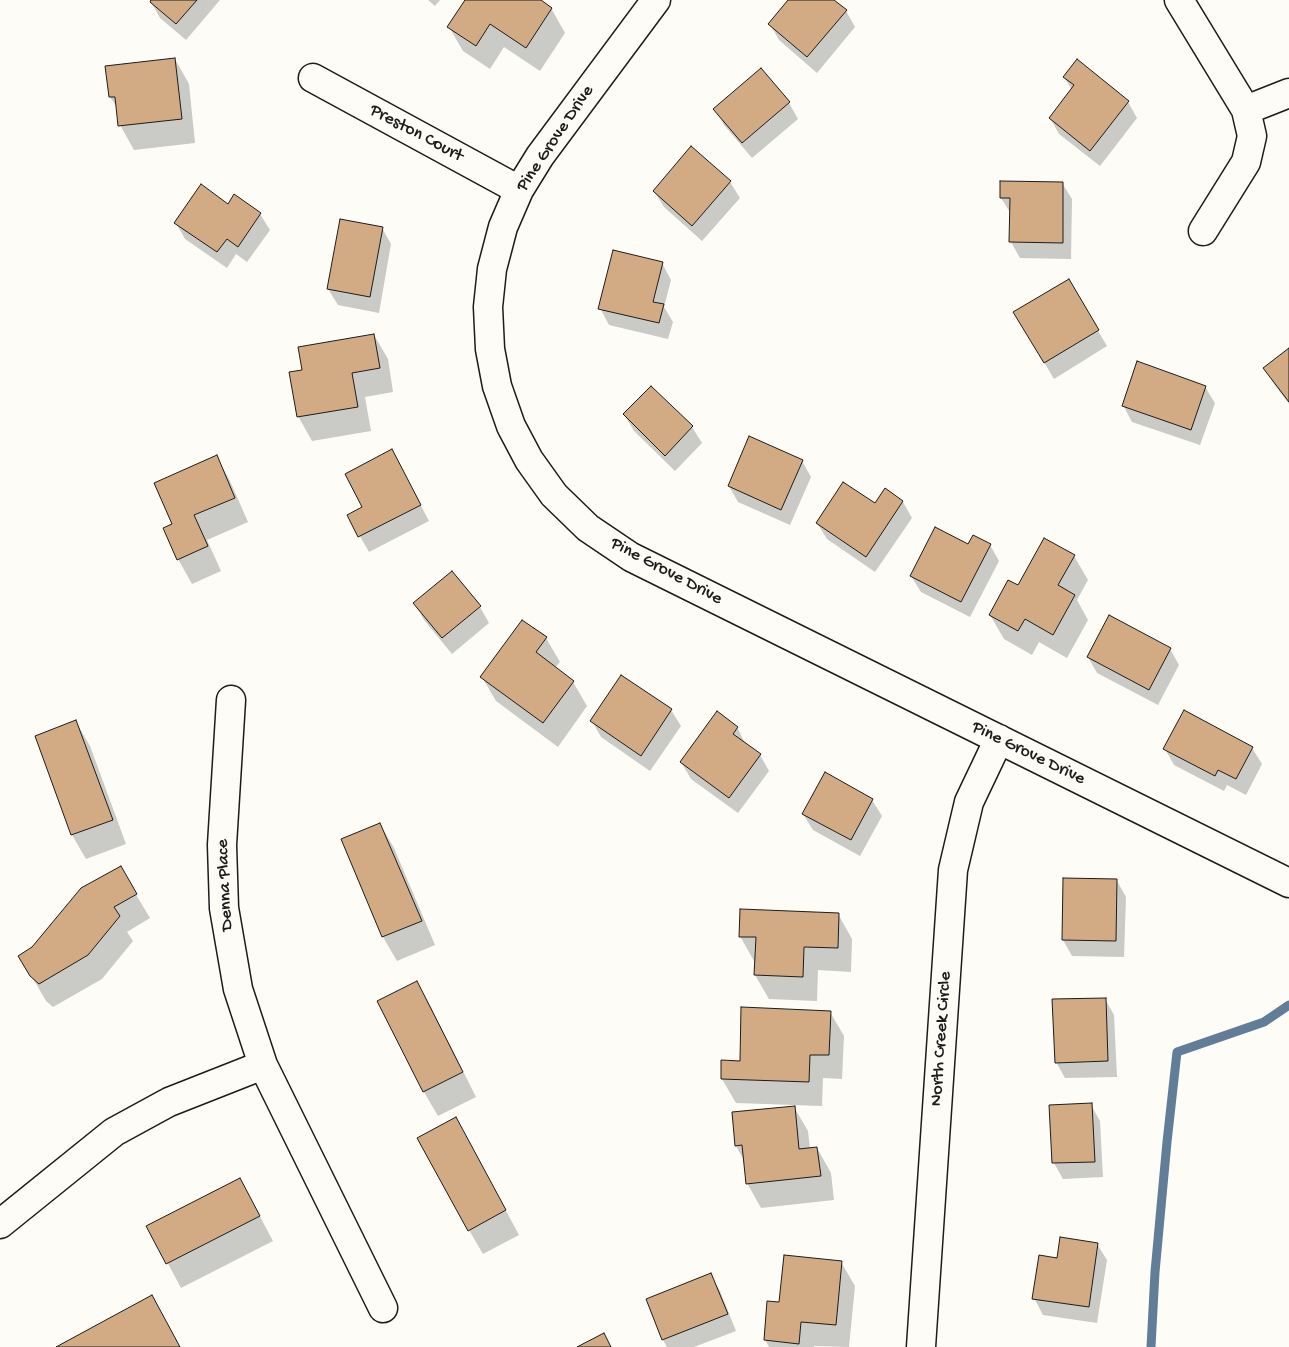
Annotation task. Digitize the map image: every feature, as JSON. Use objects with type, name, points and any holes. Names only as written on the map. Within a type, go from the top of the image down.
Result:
[{"type":"street","name":"Pine Grove Drive","points":[[656,0],[540,156],[519,190],[503,228],[492,268],[488,307],[490,349],[497,386],[511,426],[529,460],[554,495],[588,528],[631,557],[1289,883]]},
{"type":"street","points":[[1179,0],[1246,110],[1252,136],[1246,162],[1203,231]]},
{"type":"street","name":"Preston Court","points":[[313,78],[519,190]]},
{"type":"street","points":[[1246,110],[1289,93]]},
{"type":"street","name":"Denna Place","points":[[231,700],[222,845],[224,908],[238,989],[263,1065],[383,1308]]},
{"type":"street","name":"North Creek Circle","points":[[921,1347],[954,870],[969,802],[999,739]]},
{"type":"street","points":[[0,1224],[114,1132],[169,1102],[263,1065]]},
{"type":"building","points":[[151,0],[197,0],[176,24],[150,2]]},
{"type":"building","points":[[465,0],[541,0],[552,8],[526,48],[490,24],[476,46],[447,27]]},
{"type":"building","points":[[788,0],[834,0],[847,10],[807,57],[768,24]]},
{"type":"building","points":[[175,58],[182,119],[118,126],[115,97],[109,97],[105,66]]},
{"type":"building","points":[[1077,59],[1129,101],[1090,151],[1049,118],[1074,85],[1063,77]]},
{"type":"building","points":[[761,68],[790,102],[742,143],[713,109]]},
{"type":"building","points":[[691,146],[731,181],[692,226],[653,191]]},
{"type":"building","points":[[1000,181],[1063,182],[1063,243],[1009,242],[1010,198],[1000,198]]},
{"type":"building","points":[[201,184],[228,204],[234,194],[261,213],[238,247],[227,239],[217,252],[174,223]]},
{"type":"building","points":[[340,219],[383,227],[370,297],[327,289]]},
{"type":"building","points":[[613,250],[663,262],[653,302],[664,304],[659,323],[598,309]]},
{"type":"building","points":[[1069,279],[1099,330],[1044,363],[1013,312]]},
{"type":"building","points":[[374,334],[380,368],[352,373],[358,407],[297,417],[289,372],[302,370],[298,347]]},
{"type":"building","points":[[1289,348],[1289,402],[1263,368]]},
{"type":"building","points":[[1137,361],[1206,386],[1191,430],[1122,406]]},
{"type":"building","points":[[651,386],[693,426],[665,456],[623,414]]},
{"type":"building","points":[[749,436],[803,460],[781,510],[728,486]]},
{"type":"building","points":[[392,449],[421,505],[358,537],[347,515],[362,507],[345,474]]},
{"type":"building","points":[[217,455],[235,498],[194,515],[208,546],[177,560],[163,528],[172,524],[154,483]]},
{"type":"building","points":[[843,482],[875,503],[885,488],[903,501],[866,557],[816,523]]},
{"type":"building","points":[[935,527],[968,544],[973,535],[991,544],[961,602],[910,576]]},
{"type":"building","points":[[1044,538],[1075,555],[1058,585],[1075,595],[1053,635],[1025,619],[1018,631],[989,615],[1008,580],[1018,585]]},
{"type":"building","points":[[452,571],[481,606],[442,638],[413,603]]},
{"type":"building","points":[[1109,615],[1171,648],[1149,690],[1087,657]]},
{"type":"building","points":[[522,620],[547,637],[536,652],[574,681],[543,723],[480,677]]},
{"type":"building","points":[[621,675],[672,709],[641,756],[590,721]]},
{"type":"building","points":[[1184,710],[1253,747],[1236,779],[1218,770],[1215,776],[1163,749]]},
{"type":"building","points":[[717,711],[738,727],[733,734],[761,754],[729,798],[680,762]]},
{"type":"building","points":[[76,720],[113,820],[71,835],[35,736]]},
{"type":"building","points":[[825,772],[873,799],[851,840],[802,814]]},
{"type":"building","points":[[380,823],[422,921],[382,937],[341,839]]},
{"type":"building","points":[[121,866],[137,894],[114,907],[120,916],[88,955],[39,984],[30,976],[18,956],[32,947],[81,888]]},
{"type":"building","points":[[1063,878],[1117,879],[1116,941],[1062,940]]},
{"type":"building","points":[[740,909],[839,913],[838,948],[804,947],[803,977],[754,975],[756,937],[739,937]]},
{"type":"building","points":[[417,981],[463,1072],[423,1092],[377,1001]]},
{"type":"building","points":[[1106,998],[1108,1061],[1055,1063],[1052,999]]},
{"type":"building","points":[[741,1007],[831,1011],[829,1055],[810,1055],[809,1082],[721,1079],[721,1060],[740,1061]]},
{"type":"building","points":[[1092,1103],[1095,1162],[1052,1163],[1049,1105]]},
{"type":"building","points":[[795,1106],[799,1149],[817,1147],[821,1176],[746,1184],[742,1145],[735,1146],[732,1112]]},
{"type":"building","points":[[456,1117],[506,1210],[468,1231],[417,1138]]},
{"type":"building","points":[[240,1178],[260,1216],[166,1264],[146,1226]]},
{"type":"building","points":[[1060,1237],[1098,1243],[1089,1307],[1032,1299],[1039,1255],[1057,1258]]},
{"type":"building","points":[[784,1255],[842,1261],[836,1325],[801,1322],[799,1344],[764,1340],[767,1301],[779,1302]]},
{"type":"building","points":[[711,1273],[728,1314],[662,1340],[646,1299]]},
{"type":"building","points":[[152,1295],[180,1347],[56,1347]]},
{"type":"building","points":[[604,1333],[611,1347],[577,1347]]},
{"type":"waterway","points":[[1151,1347],[1155,1272],[1177,1052],[1264,1022],[1289,1005]]}]
